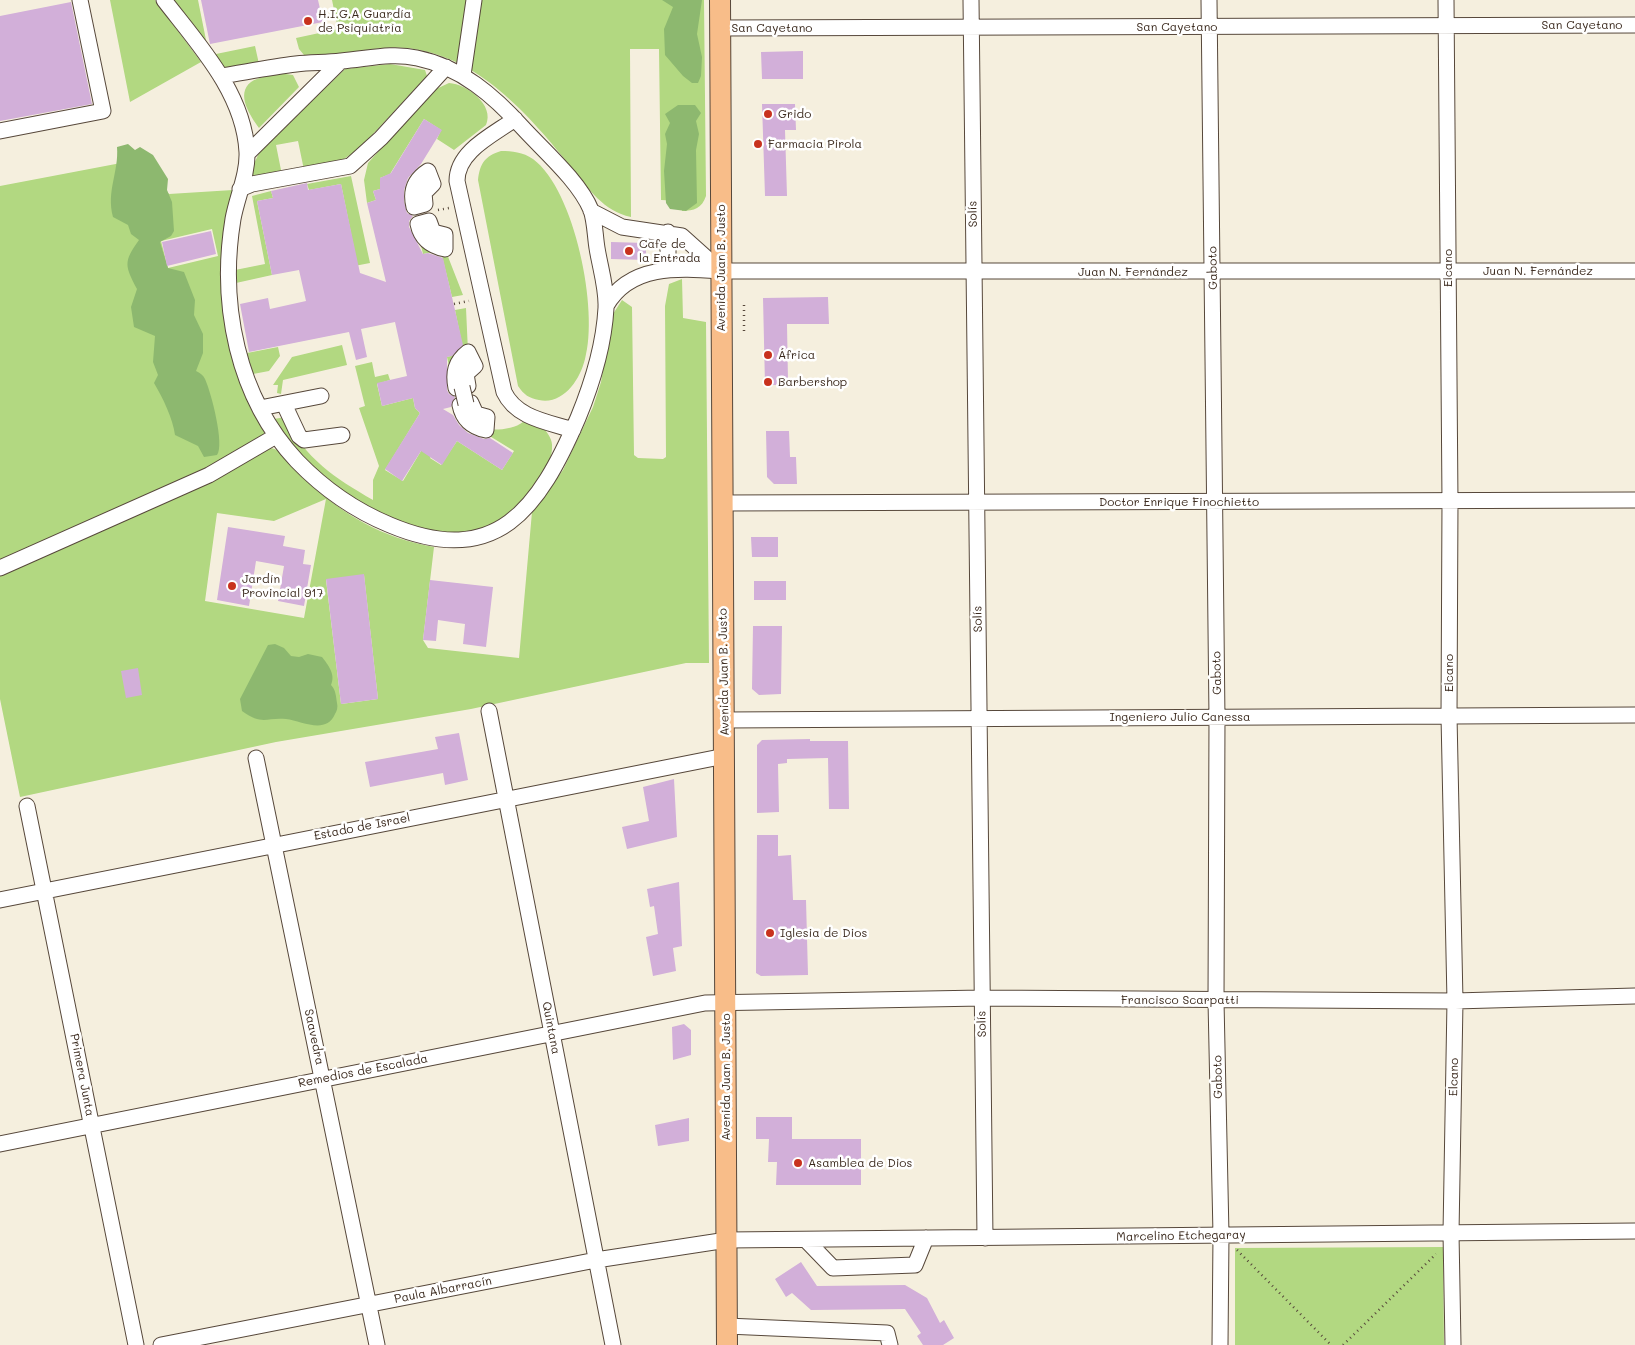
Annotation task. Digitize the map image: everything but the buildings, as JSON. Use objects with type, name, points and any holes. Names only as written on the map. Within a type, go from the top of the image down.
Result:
[{"type":"main road","name":"Avenida Juan B. Justo","points":[[720,0],[727,1336]]},
{"type":"street","points":[[0,131],[103,111],[80,0]]},
{"type":"street","points":[[164,0],[221,76],[239,114],[247,154],[246,187],[230,252],[228,290],[240,358],[260,408],[276,436],[311,475],[365,513],[403,531],[423,537],[450,541],[483,536],[500,528],[518,515],[548,480],[573,430],[594,372],[606,306],[591,211],[576,188],[514,118],[486,91],[463,75],[446,67],[412,56],[397,55],[296,64],[221,76]]},
{"type":"street","points":[[463,75],[474,0]]},
{"type":"street","name":"Solís","points":[[971,0],[985,1238]]},
{"type":"street","name":"Gaboto","points":[[1209,0],[1217,717],[1216,1001],[1221,1235],[1220,1345]]},
{"type":"street","name":"Elcano","points":[[1446,0],[1450,500],[1449,716],[1455,1001],[1451,1233],[1453,1345]]},
{"type":"street","name":"San Cayetano","points":[[720,28],[1635,25]]},
{"type":"street","points":[[247,154],[341,61]]},
{"type":"street","points":[[306,181],[337,175],[343,167],[380,138],[446,67]]},
{"type":"street","points":[[514,118],[463,158],[457,172],[457,181],[502,387],[508,400],[525,414],[573,430]]},
{"type":"street","points":[[246,187],[343,167]]},
{"type":"street","points":[[430,178],[419,190],[419,206],[423,222],[429,221],[434,232],[445,235],[445,242]]},
{"type":"street","points":[[246,187],[254,191],[284,185]]},
{"type":"street","points":[[591,211],[622,227],[668,232],[682,236],[721,271]]},
{"type":"street","points":[[668,232],[668,269]]},
{"type":"street","name":"Juan N. Fernández","points":[[606,306],[617,291],[625,285],[649,273],[668,269],[974,272],[1635,270]]},
{"type":"street","points":[[472,359],[475,366],[466,374],[468,386],[462,387],[472,419],[486,424]]},
{"type":"street","points":[[260,408],[321,396]]},
{"type":"street","points":[[284,404],[299,436],[304,440],[342,435]]},
{"type":"street","points":[[0,568],[209,474],[276,436]]},
{"type":"street","name":"Doctor Enrique Finochietto","points":[[723,503],[1635,500]]},
{"type":"street","name":"Quintana","points":[[489,711],[613,1345]]},
{"type":"street","name":"Ingeniero Julio Canessa","points":[[725,720],[1635,715]]},
{"type":"street","name":"Estado de Israel","points":[[0,900],[725,756]]},
{"type":"street","name":"Saavedra","points":[[256,758],[377,1345]]},
{"type":"street","name":"Primera Junta","points":[[27,806],[136,1345]]},
{"type":"street","name":"Francisco Scarpatti","points":[[726,1002],[982,998],[1216,1001],[1455,1001],[1635,996]]},
{"type":"street","name":"Remedios de Escalada","points":[[0,1144],[705,1003],[726,1002]]},
{"type":"street","name":"Marcelino Etchegaray","points":[[727,1240],[1635,1231]]},
{"type":"street","points":[[806,1240],[833,1268],[915,1265],[926,1238]]},
{"type":"street","name":"Paula Albarracín","points":[[161,1345],[596,1260],[727,1240]]},
{"type":"street","points":[[727,1336],[887,1332],[890,1345]]},
{"type":"path","points":[[454,304],[464,302]]},
{"type":"path","points":[[744,305],[744,335]]},
{"type":"path","points":[[1344,1345],[1443,1247],[1451,1233]]},
{"type":"path","points":[[1221,1235],[1331,1345]]},
{"type":"green space","points":[[110,0],[155,0],[201,62],[130,102]]},
{"type":"green space","points":[[170,0],[198,0],[207,45],[216,54],[255,46],[259,64],[231,68],[223,67]]},
{"type":"green space","points":[[332,0],[704,0],[706,196],[704,200],[697,208],[682,211],[682,201],[661,200],[659,49],[630,49],[631,217],[612,210],[597,198],[520,109],[479,75],[456,62],[432,53],[406,48],[378,48],[304,55],[299,49],[296,38],[338,29]]},
{"type":"green space","points":[[662,0],[702,0],[697,34],[702,57],[701,76],[698,83],[692,83],[683,76],[665,55],[664,29],[673,7]]},
{"type":"green space","points":[[390,64],[425,70],[427,76],[360,148],[335,165],[304,170],[298,141],[276,145],[282,175],[251,181],[251,170],[259,153],[345,69]]},
{"type":"green space","points":[[278,73],[293,75],[299,87],[259,128],[252,118],[244,99],[246,87],[254,80]]},
{"type":"green space","points":[[449,83],[464,87],[478,97],[487,110],[486,125],[454,150],[437,139],[441,130],[424,119],[390,174],[380,178],[380,189],[373,191],[376,200],[367,203],[364,180],[368,163],[434,90]]},
{"type":"green space","points":[[678,105],[695,105],[701,113],[696,121],[699,134],[696,150],[697,203],[686,211],[670,209],[666,203],[664,171],[667,144],[665,134],[670,123],[665,114]]},
{"type":"green space","points":[[128,144],[135,150],[140,147],[153,155],[168,179],[167,190],[172,202],[174,231],[171,236],[160,242],[168,268],[184,272],[195,300],[194,315],[203,334],[203,353],[196,371],[205,379],[214,406],[219,441],[217,455],[204,457],[198,446],[175,435],[167,409],[154,383],[158,375],[153,362],[155,336],[134,327],[131,307],[137,289],[128,269],[128,259],[139,240],[131,234],[128,225],[113,217],[111,208],[117,147]]},
{"type":"green space","points":[[501,151],[517,152],[533,159],[548,175],[561,197],[572,223],[586,283],[589,338],[583,367],[575,383],[563,395],[548,401],[530,397],[518,386],[478,180],[484,161],[491,155]]},
{"type":"green space","points":[[142,159],[169,194],[233,190],[223,255],[265,430],[263,437],[269,448],[279,451],[305,480],[350,514],[380,531],[415,543],[434,547],[423,640],[428,648],[519,658],[532,512],[563,470],[593,407],[601,382],[613,314],[622,300],[632,307],[634,455],[638,458],[663,459],[666,457],[665,306],[669,284],[682,279],[683,318],[706,322],[709,663],[686,663],[471,709],[276,742],[20,797],[0,699],[0,186]],"holes":[[[212,229],[218,256],[168,268],[161,241]],[[326,499],[304,618],[205,601],[217,513],[274,521]],[[364,575],[378,699],[341,704],[326,580]]]},
{"type":"green space","points":[[351,176],[370,263],[344,268],[356,258],[341,184],[309,190],[307,184]]},
{"type":"green space","points":[[271,191],[273,198],[257,201],[272,275],[236,283],[235,270],[265,264],[252,196]]},
{"type":"green space","points":[[416,224],[445,249],[463,295],[452,297],[442,256],[433,252],[423,254]]},
{"type":"green space","points":[[466,308],[468,352],[454,389],[447,357],[458,354],[463,349],[455,310]]},
{"type":"green space","points":[[342,345],[347,365],[283,380],[281,394],[277,393],[278,385],[273,385],[292,357]]},
{"type":"green space","points":[[278,347],[280,356],[269,371],[253,374],[247,353]]},
{"type":"green space","points":[[372,362],[375,377],[388,374],[390,380],[377,384],[382,406],[413,398],[415,408],[420,413],[385,470],[403,481],[433,431],[438,445],[430,458],[441,465],[457,441],[502,470],[514,451],[475,427],[500,429],[513,427],[523,422],[543,428],[552,442],[550,458],[545,470],[528,494],[506,515],[487,528],[465,533],[443,533],[420,529],[374,511],[353,498],[314,468],[295,449],[274,419],[285,417],[302,445],[322,466],[346,484],[373,500],[373,480],[379,466],[359,408],[365,406],[355,366]]},
{"type":"green space","points":[[275,644],[284,648],[291,656],[299,657],[308,654],[322,657],[329,666],[333,677],[331,685],[336,694],[337,707],[336,713],[326,724],[313,725],[286,719],[260,720],[242,711],[240,699],[268,645]]},
{"type":"green space","points":[[1443,1247],[1444,1345],[1235,1345],[1235,1248]]},
{"type":"place","name":"H.I.G.A Guardía de Psiquiatría","points":[[308,21]]},
{"type":"place","name":"Grido","points":[[768,114]]},
{"type":"place","name":"Farmacia Pirola","points":[[758,144]]},
{"type":"place","name":"Cafe de la Entrada","points":[[629,251]]},
{"type":"place","name":"África","points":[[768,355]]},
{"type":"place","name":"Barbershop","points":[[768,382]]},
{"type":"place","name":"Jardín Provincial 917","points":[[232,586]]},
{"type":"place","name":"Iglesia de Dios","points":[[770,933]]},
{"type":"place","name":"Asamblea de Dios","points":[[798,1163]]}]
